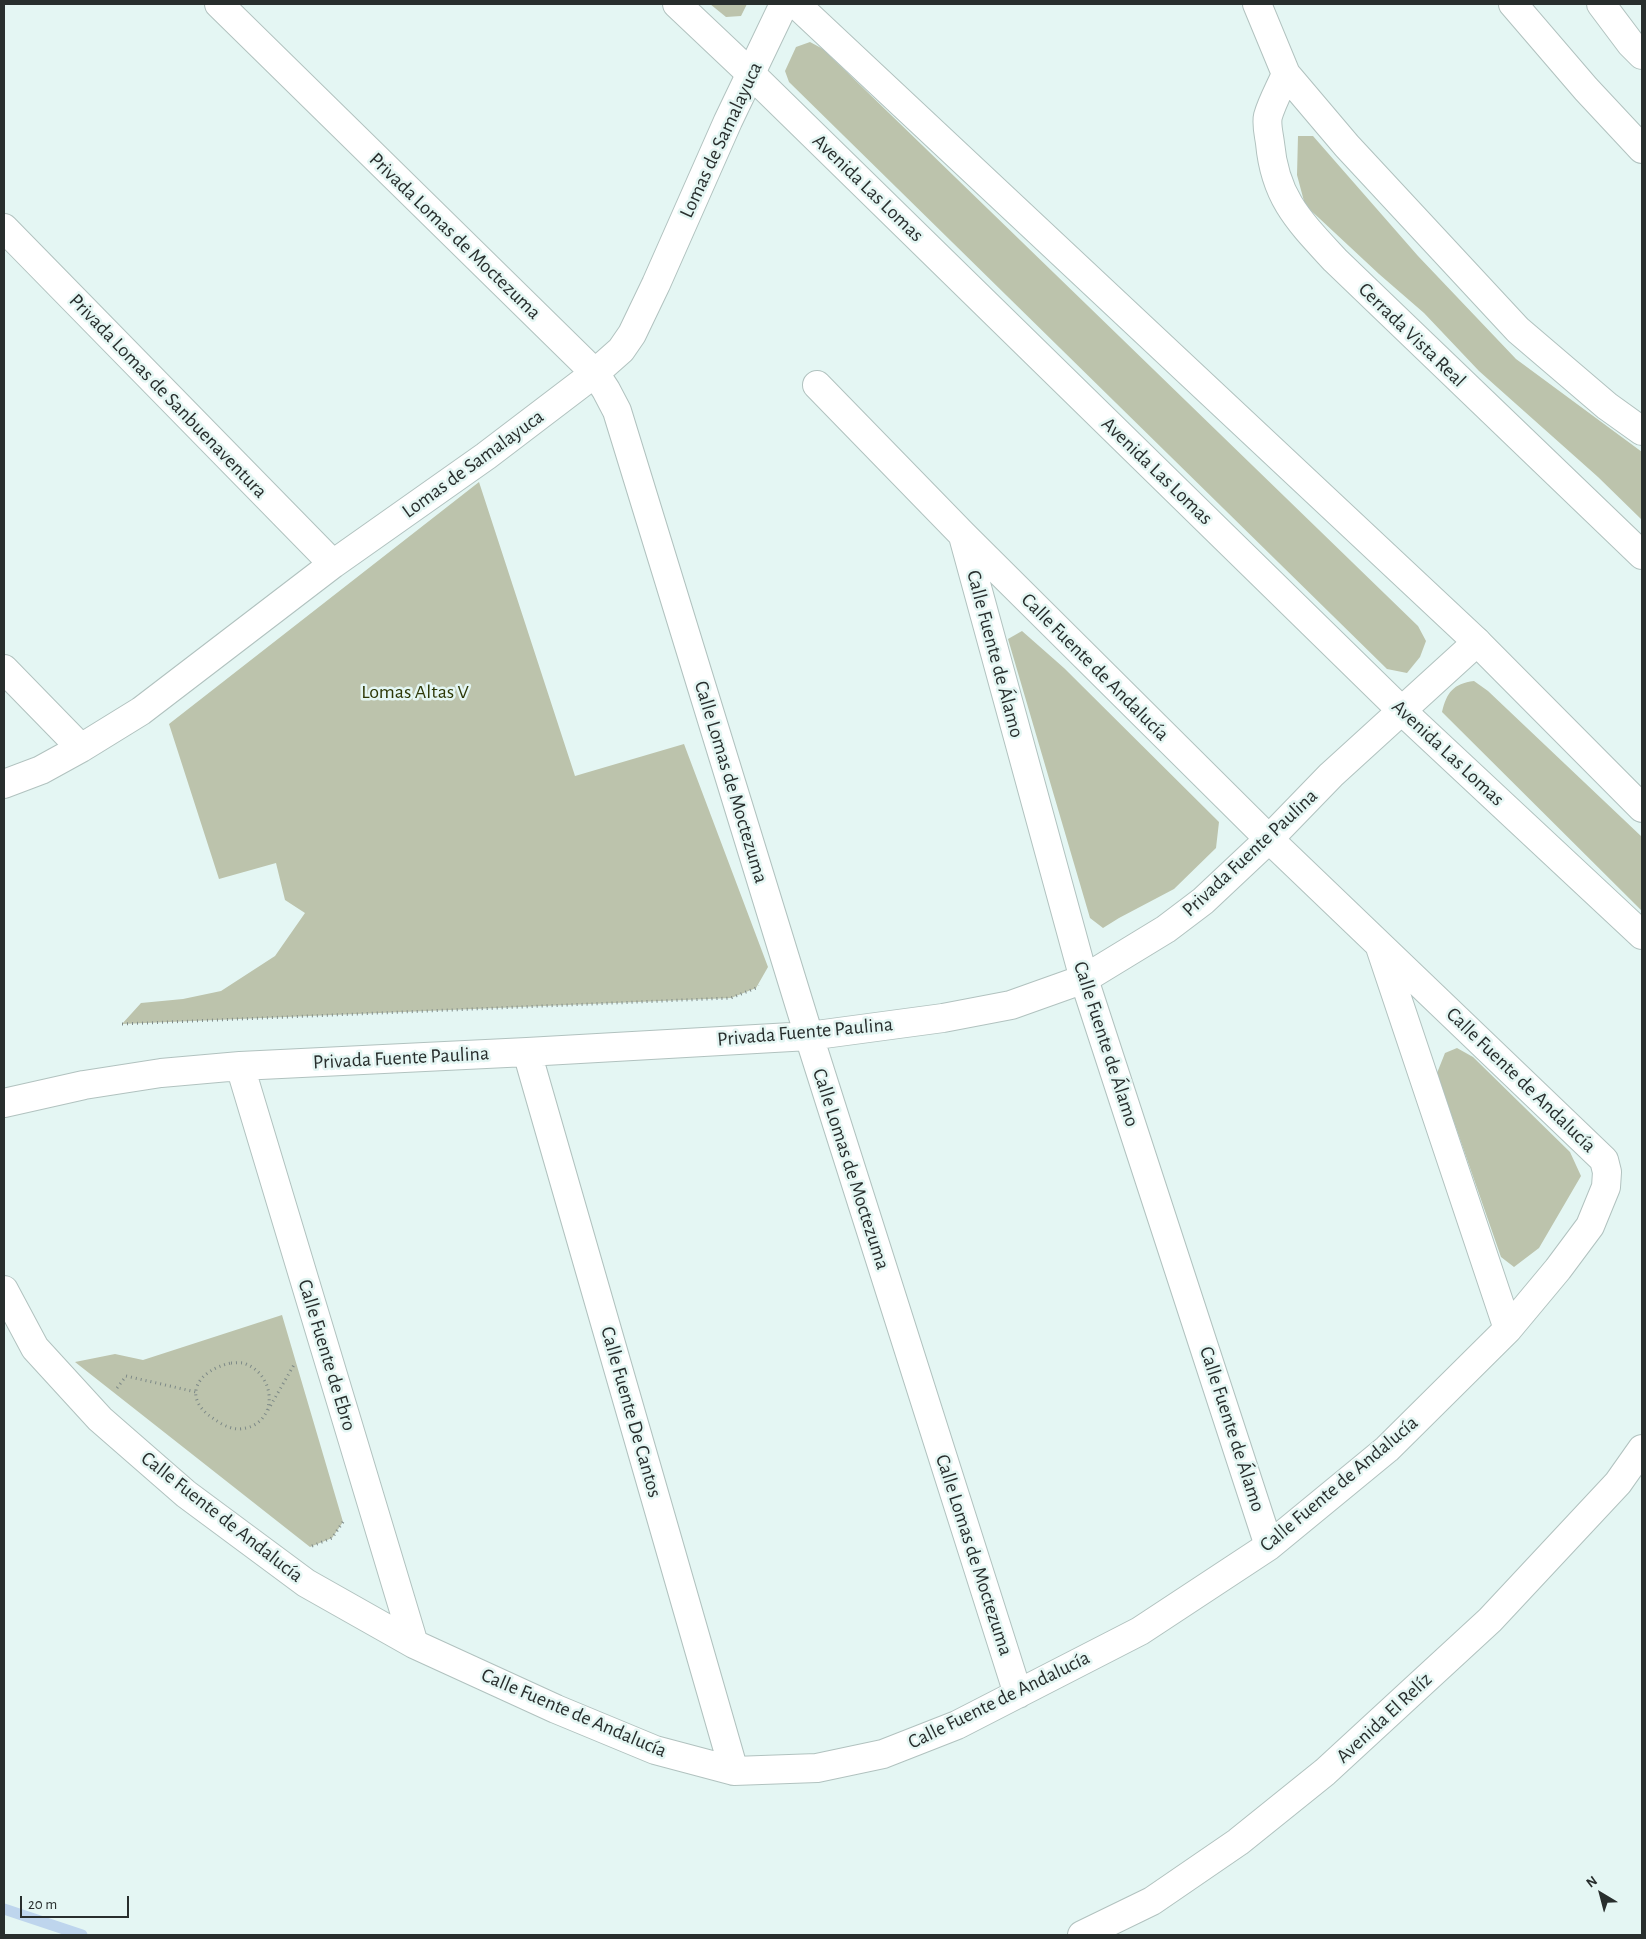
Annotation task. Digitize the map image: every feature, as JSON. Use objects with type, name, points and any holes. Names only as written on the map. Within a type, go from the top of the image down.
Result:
[{"type":"main road","name":"Privada Lomas de Moctezuma","points":[[218,4],[595,373],[617,410],[645,499]]},
{"type":"main road","name":"Avenida Las Lomas","points":[[677,4],[751,74],[1401,710],[1642,935]]},
{"type":"main road","name":"Lomas de Samalayuca","points":[[4,784],[41,770],[141,711],[333,564],[486,456],[595,373],[621,350],[632,334],[784,4]]},
{"type":"main road","points":[[796,4],[1477,642],[1642,808]]},
{"type":"main road","points":[[1256,4],[1286,74],[1347,146],[1518,330],[1607,406],[1642,431]]},
{"type":"main road","points":[[1513,4],[1586,89],[1642,148]]},
{"type":"main road","points":[[1601,4],[1631,44],[1642,55]]},
{"type":"main road","name":"Cerrada Vista Real","points":[[1286,74],[1267,118],[1270,150],[1276,177],[1286,202],[1303,226],[1349,274],[1642,555]]},
{"type":"main road","name":"Privada Lomas de Sanbuenaventura","points":[[4,228],[333,564]]},
{"type":"main road","name":"Calle Fuente de Andalucía","points":[[4,1290],[34,1348],[100,1420],[186,1494],[306,1583],[414,1644],[556,1709],[655,1750],[734,1771],[817,1768],[883,1754],[957,1724],[1140,1631],[1269,1546],[1387,1449],[1508,1329],[1558,1269],[1590,1226],[1606,1187],[1607,1172],[1604,1160],[1270,839],[962,535],[817,385]]},
{"type":"main road","name":"Calle Lomas de Moctezuma","points":[[645,499],[809,1036],[1018,1694]]},
{"type":"main road","name":"Calle Fuente de Álamo","points":[[962,535],[1084,979],[1269,1546]]},
{"type":"main road","name":"Privada Fuente Paulina","points":[[4,1103],[84,1085],[161,1073],[240,1066],[809,1036],[943,1018],[1011,1005],[1084,979],[1166,930],[1196,907],[1270,839],[1331,775],[1477,642]]},
{"type":"main road","points":[[4,669],[81,748]]},
{"type":"main road","name":"Calle Fuente de Andalucía","points":[[1379,943],[1508,1329]]},
{"type":"main road","name":"Calle Fuente De Cantos","points":[[527,1052],[734,1771]]},
{"type":"main road","name":"Calle Fuente de Ebro","points":[[240,1066],[414,1644]]},
{"type":"main road","name":"Avenida El Relíz","points":[[1082,1935],[1152,1900],[1238,1842],[1325,1772],[1490,1620],[1618,1483],[1642,1449]]},
{"type":"path","points":[[122,1024],[731,998],[756,988],[760,981]]},
{"type":"path","points":[[268,1410],[270,1398],[268,1386],[262,1375],[244,1363],[218,1366],[207,1372],[200,1381],[196,1392],[196,1403],[204,1413],[224,1426],[239,1429],[254,1425],[264,1417],[296,1362],[298,1371]]},
{"type":"path","points":[[114,1393],[118,1384],[126,1376],[196,1392]]},
{"type":"path","points":[[304,1542],[310,1547],[332,1538],[344,1522],[341,1513]]},
{"type":"green space","points":[[710,4],[747,4],[741,16],[726,17]]},
{"type":"green space","points":[[810,42],[823,49],[1418,626],[1426,641],[1420,657],[1407,673],[1387,669],[789,82],[785,71],[796,47]]},
{"type":"green space","points":[[1298,136],[1313,136],[1418,256],[1516,359],[1642,452],[1642,520],[1598,477],[1479,371],[1424,313],[1305,205],[1297,175]]},
{"type":"green space","name":"Lomas Altas V","points":[[479,482],[575,776],[684,744],[768,967],[756,988],[731,998],[122,1024],[141,1003],[183,999],[221,991],[275,956],[305,913],[285,900],[276,863],[219,879],[169,724]]},
{"type":"green space","points":[[1022,631],[1064,668],[1219,822],[1216,848],[1174,889],[1103,928],[1090,918],[1008,639]]},
{"type":"green space","points":[[1474,681],[1488,691],[1642,837],[1642,911],[1442,712],[1446,699],[1452,690],[1461,684]]},
{"type":"green space","points":[[1457,1048],[1473,1057],[1570,1152],[1581,1176],[1539,1248],[1514,1267],[1501,1257],[1437,1073],[1445,1053]]},
{"type":"green space","points":[[282,1315],[343,1522],[332,1538],[310,1547],[75,1362],[115,1354],[143,1360]]},
{"type":"waterway","points":[[4,1909],[82,1935]]}]
